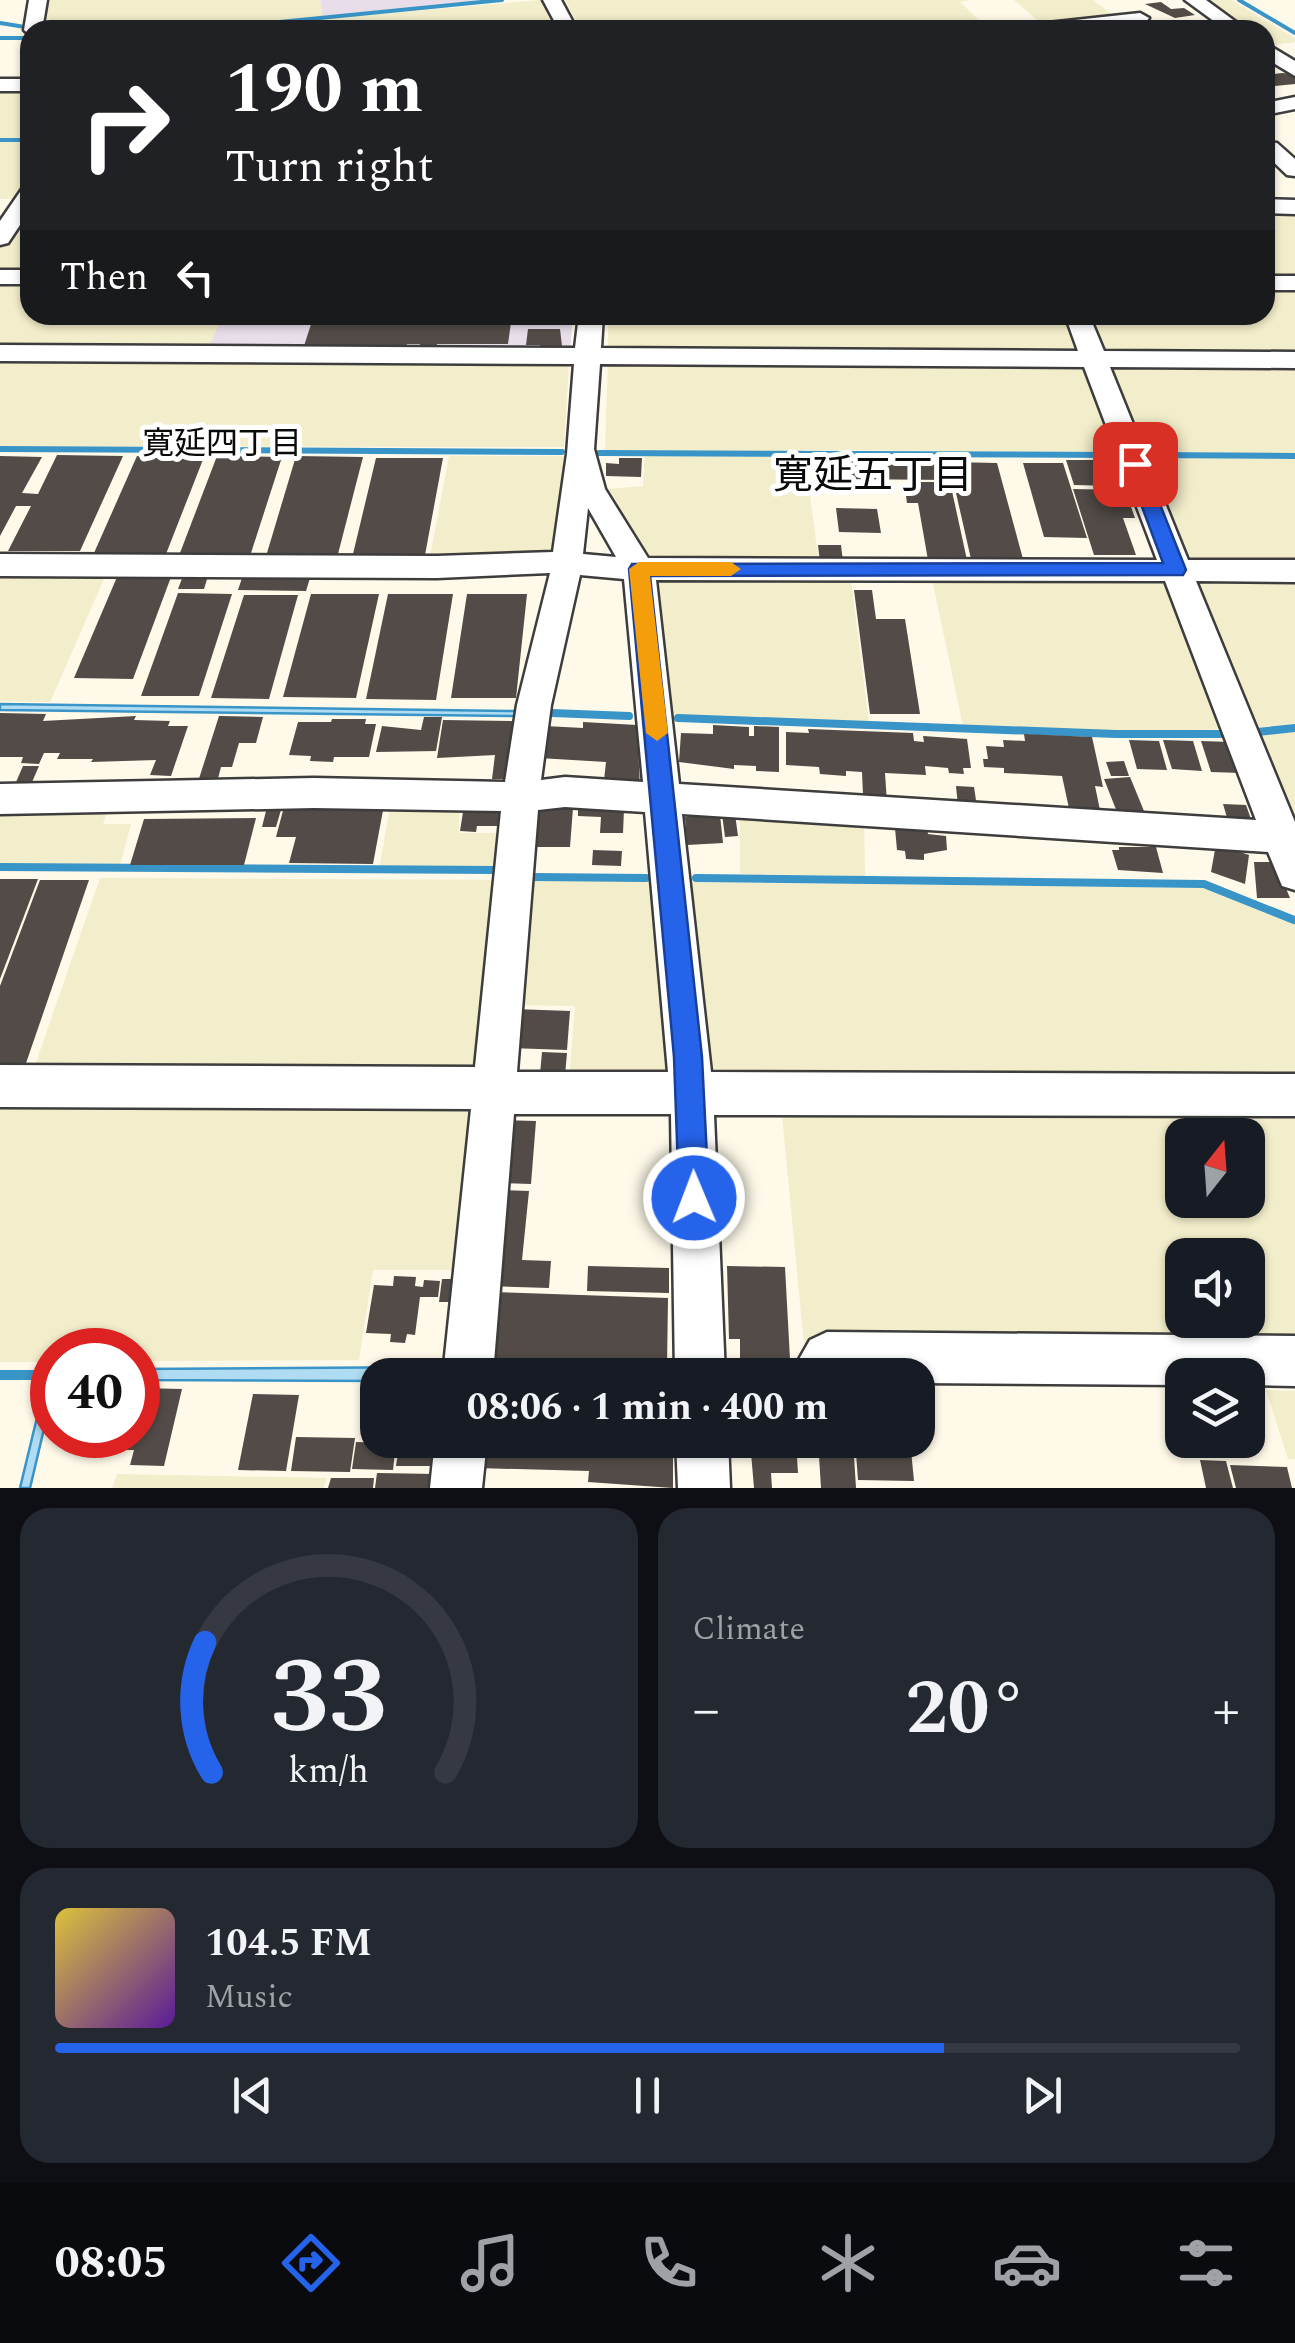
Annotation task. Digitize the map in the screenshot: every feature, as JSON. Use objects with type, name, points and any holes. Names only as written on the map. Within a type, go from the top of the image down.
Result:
[{"type":"street","points":[[1116,0],[1136,20]]},
{"type":"street","points":[[1194,0],[1223,20]]},
{"type":"street","points":[[1275,152],[1295,170]]},
{"type":"street","points":[[0,238],[20,210]]},
{"type":"street","points":[[470,1358],[520,798],[534,705],[567,565],[590,325]]},
{"type":"street","points":[[1081,325],[1176,570],[1287,838],[1295,874]]},
{"type":"street","points":[[0,353],[1295,360]]},
{"type":"street","points":[[580,449],[591,489],[639,569],[692,1094],[700,1358]]},
{"type":"street","points":[[0,565],[437,567],[550,562],[639,569],[1295,571]]},
{"type":"street","points":[[0,799],[260,793],[520,798],[565,792],[1287,838]]},
{"type":"street","points":[[0,1086],[480,1088],[496,1093],[1295,1094]]},
{"type":"street","points":[[826,1358],[1295,1361]]},
{"type":"street","points":[[456,1488],[459,1458]]},
{"type":"street","points":[[703,1458],[704,1488]]},
{"type":"shaded area","points":[[43,0],[320,0],[323,19],[540,0],[550,20],[39,20]]},
{"type":"shaded area","points":[[320,0],[492,0],[322,16]]},
{"type":"shaded area","points":[[565,0],[971,0],[960,2],[979,20],[576,20]]},
{"type":"shaded area","points":[[1014,0],[1093,0],[1115,17],[1088,20],[1037,20]]},
{"type":"shaded area","points":[[1199,0],[1231,0],[1265,20],[1228,20]]},
{"type":"shaded area","points":[[1275,26],[1295,38],[1295,42],[1275,45]]},
{"type":"shaded area","points":[[0,87],[20,87],[20,196],[0,199]]},
{"type":"shaded area","points":[[1275,210],[1295,210],[1295,356],[1098,355],[1086,325],[1275,325]]},
{"type":"shaded area","points":[[20,217],[20,270],[0,271],[0,246]]},
{"type":"shaded area","points":[[0,281],[20,281],[20,325],[218,325],[207,350],[0,349]]},
{"type":"shaded area","points":[[218,325],[572,325],[570,352],[207,350]]},
{"type":"shaded area","points":[[608,325],[1076,325],[1087,355],[608,353]]},
{"type":"shaded area","points":[[0,357],[569,363],[564,447],[0,446]]},
{"type":"shaded area","points":[[608,361],[1083,362],[1121,452],[804,450],[819,564],[656,564],[641,554],[609,489],[643,486],[645,451],[605,451]]},
{"type":"shaded area","points":[[1110,363],[1295,364],[1295,566],[1183,565],[1103,368]]},
{"type":"shaded area","points":[[449,456],[564,456],[560,553],[429,562]]},
{"type":"shaded area","points":[[0,569],[108,570],[50,702],[0,701]]},
{"type":"shaded area","points":[[850,573],[869,723],[668,715],[651,578]]},
{"type":"shaded area","points":[[931,574],[1169,576],[1226,729],[1115,732],[963,726]]},
{"type":"shaded area","points":[[1188,576],[1295,577],[1295,724],[1249,728]]},
{"type":"shaded area","points":[[1295,732],[1295,830],[1251,736]]},
{"type":"shaded area","points":[[391,801],[459,806],[459,833],[508,833],[503,871],[379,870]]},
{"type":"shaded area","points":[[110,803],[103,824],[131,824],[120,865],[0,864],[0,806]]},
{"type":"shaded area","points":[[740,811],[864,818],[865,876],[740,874]]},
{"type":"shaded area","points":[[100,878],[503,880],[486,1070],[31,1077]]},
{"type":"shaded area","points":[[519,879],[656,881],[672,1072],[569,1082],[575,1006],[507,1005]]},
{"type":"shaded area","points":[[686,882],[1204,888],[1225,893],[1295,923],[1295,1087],[710,1081]]},
{"type":"shaded area","points":[[0,1097],[477,1098],[467,1270],[373,1270],[359,1360],[160,1361],[160,1328],[30,1328],[30,1362],[0,1362]]},
{"type":"shaded area","points":[[781,1105],[1295,1105],[1295,1348],[804,1344]]},
{"type":"shaded area","points":[[1266,1390],[1295,1391],[1295,1459],[1288,1459]]},
{"type":"shaded area","points":[[117,1474],[327,1478],[323,1488],[112,1488]]},
{"type":"water","points":[[0,704],[515,711],[516,716],[0,710]]},
{"type":"water","points":[[360,1368],[360,1381],[160,1380],[160,1369]]},
{"type":"water","points":[[30,1447],[30,1458],[37,1458],[30,1488],[20,1488]]},
{"type":"building","points":[[1161,2],[1195,15],[1175,18],[1145,4]]},
{"type":"building","points":[[1275,74],[1295,74],[1295,84],[1275,86]]},
{"type":"building","points":[[311,325],[511,325],[508,344],[437,344],[436,349],[407,344],[405,349],[303,349]]},
{"type":"building","points":[[528,329],[560,329],[562,346],[539,349],[540,345],[526,345]]},
{"type":"building","points":[[57,455],[123,456],[80,551],[8,551],[31,506],[16,506],[0,536],[0,456],[42,457],[22,493],[38,494]]},
{"type":"building","points":[[137,456],[204,457],[166,554],[94,553]]},
{"type":"building","points":[[217,456],[282,457],[251,553],[180,553]]},
{"type":"building","points":[[296,456],[363,457],[338,554],[267,553]]},
{"type":"building","points":[[376,458],[443,458],[425,555],[353,554]]},
{"type":"building","points":[[619,458],[642,458],[641,477],[606,476],[606,463],[619,464]]},
{"type":"building","points":[[1066,460],[1104,460],[1113,486],[1074,485]]},
{"type":"building","points":[[836,461],[946,462],[950,480],[839,479]]},
{"type":"building","points":[[949,462],[997,463],[1023,559],[971,559]]},
{"type":"building","points":[[1023,463],[1063,463],[1087,538],[1044,537]]},
{"type":"building","points":[[914,482],[950,482],[967,560],[928,560],[918,503],[907,503],[905,489],[915,489]]},
{"type":"building","points":[[1073,489],[1125,490],[1135,518],[1123,518],[1136,555],[1094,555]]},
{"type":"building","points":[[836,508],[877,509],[881,533],[839,532]]},
{"type":"building","points":[[818,545],[841,545],[843,562],[820,562]]},
{"type":"building","points":[[243,575],[311,575],[306,591],[238,590]]},
{"type":"building","points":[[183,576],[208,576],[204,589],[178,589]]},
{"type":"building","points":[[117,577],[171,577],[133,679],[74,678]]},
{"type":"building","points":[[854,590],[872,590],[876,619],[905,619],[920,714],[870,714]]},
{"type":"building","points":[[178,593],[232,594],[199,696],[141,696]]},
{"type":"building","points":[[311,594],[379,594],[356,698],[283,697]]},
{"type":"building","points":[[388,594],[453,594],[436,700],[366,699]]},
{"type":"building","points":[[467,594],[527,594],[516,698],[451,698]]},
{"type":"building","points":[[244,595],[298,595],[269,699],[211,698]]},
{"type":"building","points":[[0,713],[46,714],[43,721],[136,716],[134,720],[188,726],[171,776],[150,775],[156,760],[91,762],[93,759],[57,759],[60,753],[44,753],[39,764],[21,763],[23,757],[0,757]]},
{"type":"building","points":[[219,716],[263,717],[256,743],[239,743],[232,767],[221,767],[216,786],[197,785]]},
{"type":"building","points":[[424,717],[442,717],[436,751],[376,752],[382,726],[421,730]]},
{"type":"building","points":[[366,719],[365,724],[376,724],[369,757],[334,757],[333,762],[289,755],[298,722]]},
{"type":"building","points":[[443,720],[516,721],[509,779],[492,779],[495,755],[437,758]]},
{"type":"building","points":[[583,722],[637,725],[640,787],[604,780],[606,762],[539,758],[545,726],[583,728]]},
{"type":"building","points":[[713,725],[749,727],[749,736],[754,736],[754,726],[779,727],[779,772],[756,771],[756,766],[734,765],[734,769],[679,762],[681,733],[713,734]]},
{"type":"building","points":[[808,729],[913,733],[914,741],[924,742],[923,736],[967,739],[971,768],[963,768],[964,774],[925,766],[926,775],[885,773],[887,803],[871,802],[871,795],[863,795],[862,772],[846,771],[846,776],[820,774],[819,767],[786,765],[786,732],[809,733]]},
{"type":"building","points":[[1024,734],[1092,737],[1103,787],[1095,786],[1101,815],[1070,813],[1062,776],[1004,773],[1004,768],[984,767],[983,759],[988,759],[986,746],[1004,747],[1003,740],[1025,741]]},
{"type":"building","points":[[1129,740],[1159,741],[1167,770],[1137,769]]},
{"type":"building","points":[[1163,740],[1193,741],[1202,771],[1172,769]]},
{"type":"building","points":[[1201,741],[1231,742],[1241,773],[1211,772]]},
{"type":"building","points":[[1124,761],[1129,776],[1111,776],[1106,762]]},
{"type":"building","points":[[23,766],[39,766],[29,789],[13,789]]},
{"type":"building","points":[[1130,777],[1144,811],[1117,812],[1104,779]]},
{"type":"building","points":[[956,786],[974,787],[977,807],[958,806]]},
{"type":"building","points":[[268,803],[283,803],[276,827],[262,827]]},
{"type":"building","points":[[285,803],[384,805],[373,864],[289,863],[296,837],[276,837]]},
{"type":"building","points":[[1223,804],[1246,805],[1252,822],[1228,821]]},
{"type":"building","points":[[578,805],[624,809],[623,833],[600,833],[601,817],[578,816]]},
{"type":"building","points":[[534,807],[573,808],[570,847],[529,847]]},
{"type":"building","points":[[480,809],[503,809],[500,826],[460,831],[463,812],[479,813]]},
{"type":"building","points":[[722,814],[735,814],[738,836],[725,837]]},
{"type":"building","points":[[720,815],[723,843],[687,845],[685,817]]},
{"type":"building","points":[[256,818],[244,865],[130,865],[144,819]]},
{"type":"building","points":[[914,826],[927,827],[928,834],[946,836],[947,850],[924,854],[924,860],[906,859],[905,851],[897,850],[895,828],[914,830]]},
{"type":"building","points":[[1216,844],[1249,855],[1245,884],[1211,872]]},
{"type":"building","points":[[1156,847],[1163,873],[1118,870],[1112,850]]},
{"type":"building","points":[[593,850],[622,851],[621,866],[592,865]]},
{"type":"building","points":[[1254,862],[1275,862],[1290,898],[1257,898]]},
{"type":"building","points":[[0,879],[38,879],[0,979]]},
{"type":"building","points":[[40,880],[89,880],[24,1069],[0,1069],[0,986]]},
{"type":"building","points":[[514,1009],[570,1011],[567,1050],[510,1048]]},
{"type":"building","points":[[542,1052],[567,1053],[565,1075],[540,1074]]},
{"type":"building","points":[[503,1120],[536,1121],[531,1184],[496,1183]]},
{"type":"building","points":[[497,1190],[529,1191],[522,1260],[551,1261],[549,1288],[488,1286]]},
{"type":"building","points":[[588,1266],[669,1268],[669,1293],[587,1291]]},
{"type":"building","points":[[727,1266],[785,1267],[790,1358],[740,1358],[740,1339],[729,1339]]},
{"type":"building","points":[[394,1276],[416,1277],[415,1286],[423,1287],[424,1280],[440,1281],[438,1297],[420,1297],[415,1335],[407,1334],[405,1343],[390,1342],[391,1334],[366,1333],[374,1285],[393,1286]]},
{"type":"building","points":[[442,1279],[454,1279],[451,1302],[439,1302]]},
{"type":"building","points":[[493,1292],[668,1298],[667,1358],[486,1358]]},
{"type":"building","points":[[160,1388],[182,1389],[164,1466],[130,1465],[132,1458],[160,1458]]},
{"type":"building","points":[[253,1394],[299,1395],[286,1471],[238,1470]]},
{"type":"building","points":[[296,1437],[355,1438],[350,1472],[291,1471]]},
{"type":"building","points":[[356,1442],[360,1442],[360,1458],[394,1458],[393,1470],[352,1469]]},
{"type":"building","points":[[397,1458],[436,1458],[435,1466],[396,1466]]},
{"type":"building","points":[[478,1458],[673,1458],[673,1488],[588,1482],[589,1471],[477,1468]]},
{"type":"building","points":[[751,1458],[797,1458],[798,1473],[771,1473],[772,1488],[754,1488]]},
{"type":"building","points":[[819,1458],[854,1458],[856,1488],[821,1488]]},
{"type":"building","points":[[856,1458],[912,1458],[914,1481],[858,1480]]},
{"type":"building","points":[[1200,1460],[1226,1461],[1233,1488],[1206,1488]]},
{"type":"building","points":[[1230,1465],[1287,1467],[1292,1488],[1236,1488]]},
{"type":"building","points":[[377,1473],[435,1474],[434,1488],[375,1488]]},
{"type":"building","points":[[331,1478],[374,1478],[373,1488],[328,1488]]},
{"type":"waterway","points":[[299,20],[502,0]]},
{"type":"waterway","points":[[1239,0],[1273,20]]},
{"type":"waterway","points":[[1275,21],[1295,33]]},
{"type":"waterway","points":[[0,23],[20,26]]},
{"type":"waterway","points":[[0,38],[20,38]]},
{"type":"waterway","points":[[0,140],[20,140]]},
{"type":"waterway","points":[[0,449],[562,452]]},
{"type":"waterway","points":[[599,453],[1119,455]]},
{"type":"waterway","points":[[1144,455],[1295,456]]},
{"type":"waterway","points":[[552,713],[629,716]]},
{"type":"waterway","points":[[678,718],[1116,734],[1226,734]]},
{"type":"waterway","points":[[1257,732],[1295,728]]},
{"type":"waterway","points":[[0,867],[494,870]]},
{"type":"waterway","points":[[532,877],[646,878]]},
{"type":"waterway","points":[[696,878],[1204,884],[1294,920]]},
{"type":"waterway","points":[[0,1375],[30,1375]]},
{"type":"slow traffic","points":[[657,733],[639,569],[731,569]]},
{"type":"district","name":"寛延四丁目","points":[[222,444]]},
{"type":"district","name":"寛延五丁目","points":[[873,476]]},
{"type":"route","points":[[694,1198],[692,1094],[639,569],[1176,570],[1135,464]]}]
